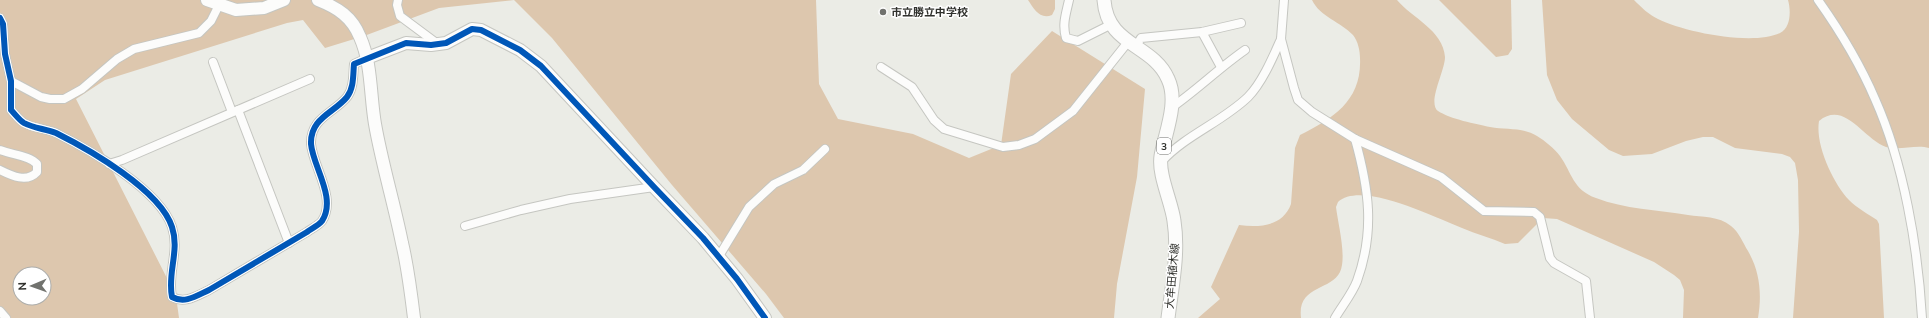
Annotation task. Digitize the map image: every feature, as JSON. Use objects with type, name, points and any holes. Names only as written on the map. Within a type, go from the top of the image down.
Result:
[{"type":"main road","points":[[1104,0],[1110,25]]},
{"type":"main road","name":"大牟田植木線","points":[[1110,25],[1162,68],[1169,80],[1172,95],[1161,162],[1174,221],[1176,249],[1168,318]]},
{"type":"street","points":[[207,0],[236,10],[264,8],[284,0]]},
{"type":"street","points":[[318,0],[339,10],[353,23],[360,37],[367,58],[375,125],[402,242],[414,318]]},
{"type":"street","points":[[398,0],[397,5],[400,16],[439,44]]},
{"type":"street","points":[[1069,0],[1064,14],[1064,29],[1066,38],[1078,41],[1110,25]]},
{"type":"street","points":[[1284,0],[1282,39],[1298,100],[1312,112],[1355,140],[1441,177],[1484,211],[1534,212],[1540,216],[1550,258],[1554,263],[1586,281],[1590,318]]},
{"type":"street","points":[[1818,0],[1841,32],[1875,99],[1890,137],[1903,189],[1920,278],[1922,318]]},
{"type":"street","points":[[11,81],[41,97],[50,99],[64,99],[82,89],[117,59],[134,49],[199,33],[211,21],[219,5]]},
{"type":"street","points":[[0,18],[3,24],[5,54],[11,81],[11,110],[24,123],[54,132],[109,164],[157,202],[166,213],[175,239],[170,286],[172,296],[180,300],[193,298],[209,290],[289,243],[322,221],[326,209],[324,183],[311,144],[314,127],[347,97],[353,80],[354,64],[406,43],[446,43],[472,29],[481,30],[520,50],[540,66],[719,256],[765,318]]},
{"type":"street","points":[[881,66],[912,87],[934,120],[944,129],[1003,146],[1019,145],[1035,139],[1073,111],[1132,44],[1141,38],[1202,32],[1241,23]]},
{"type":"street","points":[[1202,32],[1221,67]]},
{"type":"street","points":[[1161,162],[1174,148],[1234,109],[1249,96],[1269,65],[1282,39]]},
{"type":"street","points":[[1171,108],[1193,93],[1221,67],[1245,50]]},
{"type":"street","points":[[213,62],[235,111],[289,243]]},
{"type":"street","points":[[109,164],[122,160],[310,79]]},
{"type":"street","points":[[1335,318],[1357,282],[1369,225],[1369,206],[1364,173],[1355,140]]},
{"type":"street","points":[[719,256],[748,207],[774,184],[803,170],[825,149]]},
{"type":"street","points":[[0,150],[12,155],[32,158],[37,164],[37,172],[33,176],[26,178],[14,177],[0,170]]},
{"type":"street","points":[[466,226],[521,210],[570,199],[654,187]]},
{"type":"street","points":[[0,311],[6,318]]},
{"type":"shaded area","points":[[0,0],[514,0],[439,8],[364,36],[325,48],[303,20],[287,23],[105,80],[76,99],[176,296],[179,318],[0,318]]},
{"type":"shaded area","points":[[514,0],[816,0],[819,84],[838,119],[913,134],[969,158],[1001,145],[1011,74],[1052,31],[1145,89],[1137,177],[1117,284],[1114,318],[784,318],[766,294],[672,185],[552,38]]},
{"type":"shaded area","points":[[1028,0],[1055,0],[1055,9],[1052,15],[1041,15]]},
{"type":"shaded area","points":[[1312,0],[1397,0],[1403,7],[1433,32],[1439,39],[1443,48],[1445,57],[1444,63],[1434,101],[1435,107],[1438,111],[1456,119],[1471,123],[1490,127],[1526,131],[1537,136],[1558,153],[1578,186],[1588,195],[1618,205],[1721,220],[1731,226],[1741,238],[1755,267],[1760,292],[1758,318],[1683,318],[1684,290],[1680,280],[1674,275],[1654,262],[1557,219],[1543,218],[1518,243],[1505,244],[1399,203],[1363,195],[1349,196],[1338,202],[1336,207],[1343,258],[1342,266],[1336,278],[1330,283],[1309,294],[1304,300],[1301,307],[1301,318],[1198,318],[1220,299],[1211,287],[1239,225],[1255,226],[1270,224],[1282,217],[1291,204],[1295,148],[1300,135],[1324,122],[1344,106],[1356,85],[1359,73],[1360,58],[1356,40],[1348,30],[1320,11]]},
{"type":"shaded area","points":[[1439,0],[1511,0],[1512,49],[1508,55],[1496,57]]},
{"type":"shaded area","points":[[1542,0],[1634,0],[1651,15],[1670,24],[1701,33],[1718,36],[1753,38],[1768,37],[1784,31],[1789,18],[1790,9],[1788,0],[1929,0],[1929,148],[1886,147],[1869,137],[1854,123],[1837,115],[1828,116],[1819,121],[1818,131],[1820,141],[1826,163],[1831,174],[1849,200],[1877,220],[1879,224],[1884,318],[1793,318],[1799,232],[1798,180],[1795,163],[1790,157],[1782,154],[1735,148],[1713,137],[1703,137],[1686,141],[1652,154],[1623,156],[1609,150],[1572,119],[1557,100],[1547,75]]},
{"type":"cycle path","points":[[0,18],[3,24],[5,54],[11,81],[11,110],[24,123],[56,133],[104,160],[139,185],[154,199],[165,213],[172,227],[175,245],[171,288],[172,297],[177,299],[181,300],[195,297],[209,290],[307,232],[322,221],[326,212],[326,193],[313,153],[311,144],[312,135],[314,128],[319,122],[347,97],[351,90],[353,81],[354,64],[406,43],[431,45],[446,43],[472,29],[481,30],[520,50],[541,66],[703,238],[737,279],[765,318]]},
{"type":"place","name":"市立勝立中学校","points":[[883,12]]}]
